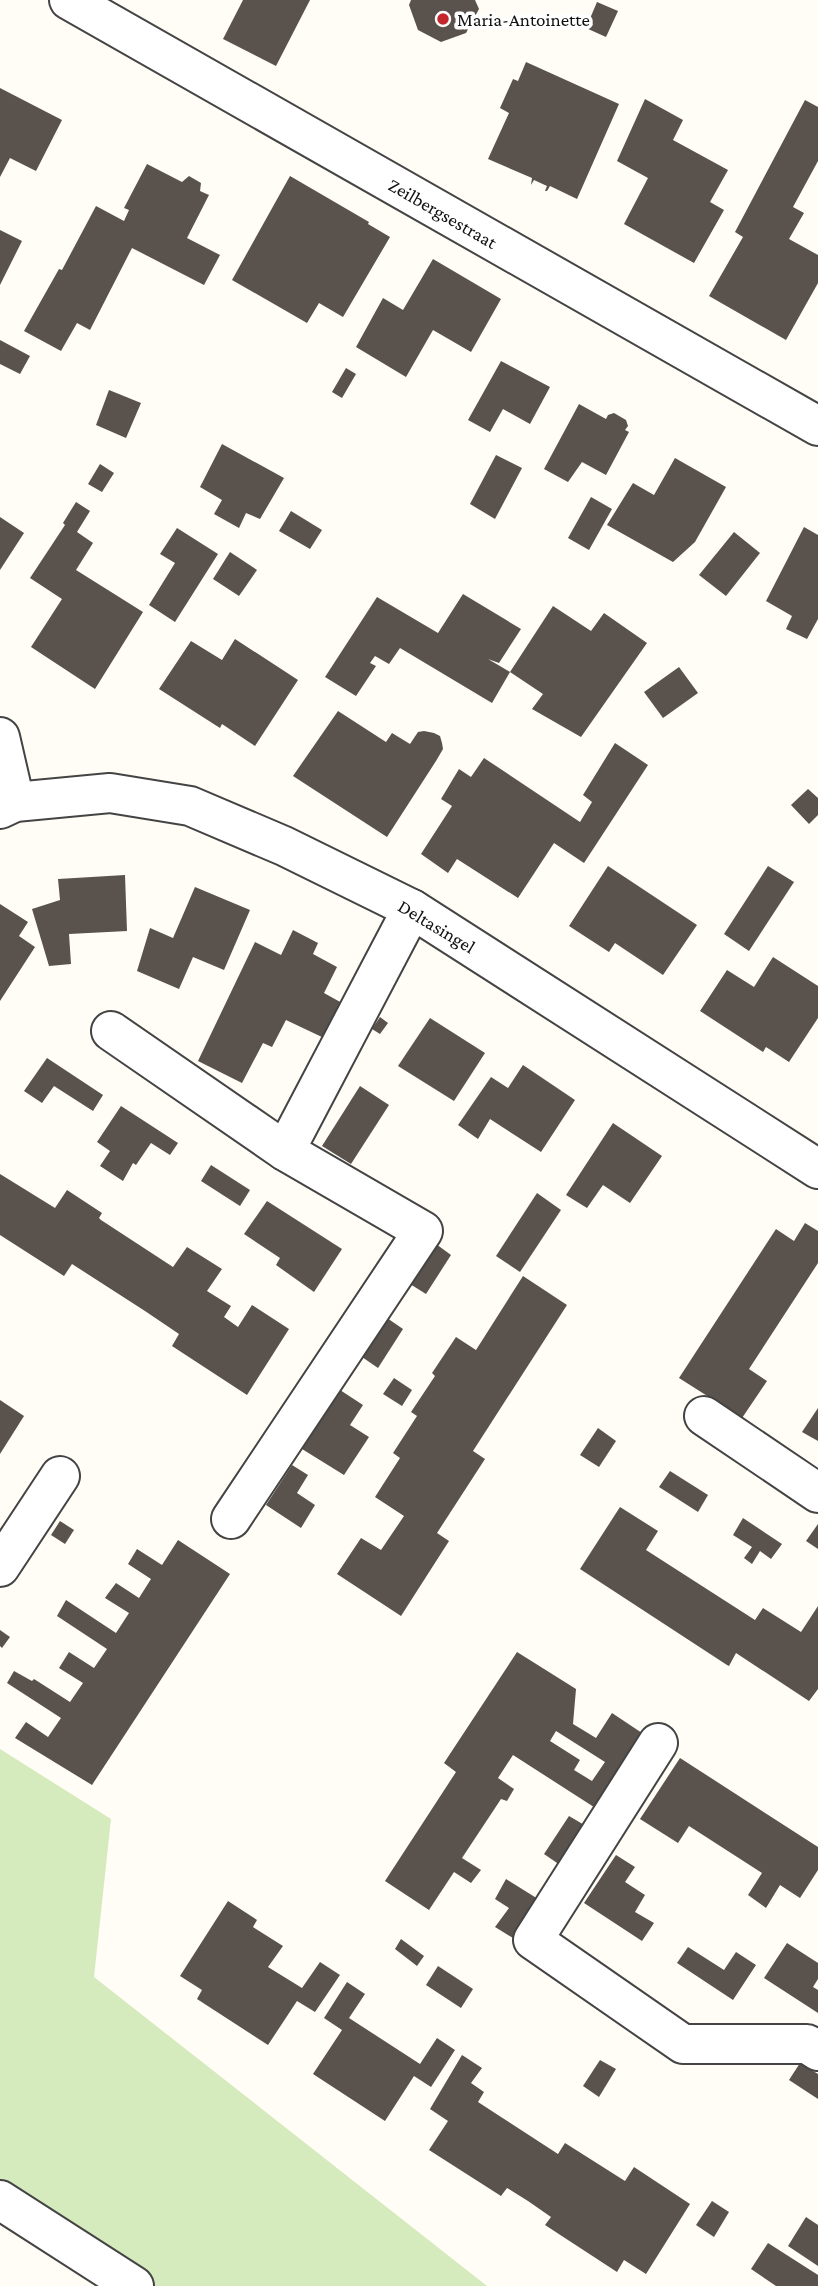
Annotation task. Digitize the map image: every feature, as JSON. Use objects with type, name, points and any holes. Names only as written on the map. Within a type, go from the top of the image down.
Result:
[{"type":"street","name":"Zeilbergsestraat","points":[[69,0],[818,426]]},
{"type":"street","name":"Deltasingel","points":[[0,737],[8,805],[110,793],[190,806],[284,846],[412,909],[818,1169]]},
{"type":"street","points":[[285,1151],[412,909]]},
{"type":"street","points":[[111,1031],[285,1151],[423,1231],[231,1519]]},
{"type":"street","points":[[704,1416],[818,1493]]},
{"type":"street","points":[[0,1567],[60,1476]]},
{"type":"street","points":[[657,1743],[533,1940],[683,2044],[807,2044],[818,2051]]},
{"type":"street","points":[[0,2200],[134,2286]]},
{"type":"green space","points":[[0,1749],[111,1819],[94,1977],[487,2286],[148,2286],[0,2185]]},
{"type":"building","points":[[243,0],[310,0],[276,66],[223,39]]},
{"type":"building","name":"Maria-Antoinette","points":[[411,0],[475,0],[479,9],[466,33],[441,42],[418,30],[409,5]]},
{"type":"building","points":[[597,2],[618,11],[606,37],[586,28]]},
{"type":"building","points":[[526,62],[619,104],[577,199],[550,186],[545,191],[547,186],[534,180],[531,185],[532,178],[488,159],[509,113],[500,108],[513,79],[518,81]]},
{"type":"building","points":[[0,88],[62,120],[36,171],[10,158],[0,177]]},
{"type":"building","points":[[645,99],[683,120],[673,140],[728,170],[710,202],[724,210],[694,263],[624,224],[648,178],[617,161]]},
{"type":"building","points":[[805,100],[818,107],[818,161],[793,207],[804,213],[789,239],[818,255],[818,283],[786,340],[709,296],[743,237],[735,232]]},
{"type":"building","points":[[147,164],[182,182],[189,176],[201,183],[200,191],[209,195],[187,238],[220,255],[204,285],[132,248],[90,330],[77,323],[61,351],[24,331],[59,269],[62,270],[96,206],[124,221],[129,210],[124,208]]},
{"type":"building","points":[[290,176],[390,237],[343,317],[319,303],[307,323],[232,280]]},
{"type":"building","points":[[0,230],[22,241],[0,285]]},
{"type":"building","points":[[433,259],[501,299],[471,352],[433,330],[406,377],[356,347],[383,298],[403,310]]},
{"type":"building","points":[[0,340],[30,356],[20,374],[0,364]]},
{"type":"building","points":[[501,361],[550,387],[530,424],[503,409],[490,432],[468,420]]},
{"type":"building","points":[[346,368],[356,374],[342,398],[332,392]]},
{"type":"building","points":[[109,390],[141,403],[126,438],[96,425]]},
{"type":"building","points":[[579,404],[606,419],[614,413],[626,420],[628,426],[625,430],[629,432],[606,475],[582,462],[568,482],[544,469]]},
{"type":"building","points":[[222,444],[284,478],[260,519],[246,513],[239,528],[214,514],[222,500],[200,487]]},
{"type":"building","points":[[496,455],[522,468],[495,519],[470,504]]},
{"type":"building","points":[[675,458],[726,487],[695,542],[673,562],[607,525],[633,483],[654,495]]},
{"type":"building","points":[[100,464],[114,473],[102,492],[88,484]]},
{"type":"building","points":[[591,497],[612,509],[589,550],[568,538]]},
{"type":"building","points":[[76,502],[90,511],[77,532],[93,543],[76,570],[143,612],[95,689],[31,647],[62,599],[30,578],[65,525],[63,523]]},
{"type":"building","points":[[291,511],[322,530],[310,549],[279,531]]},
{"type":"building","points":[[0,517],[24,533],[0,570]]},
{"type":"building","points":[[804,527],[818,535],[818,619],[807,639],[786,629],[792,616],[766,601]]},
{"type":"building","points":[[177,528],[218,554],[175,622],[149,605],[175,563],[160,554]]},
{"type":"building","points":[[734,532],[760,553],[726,596],[699,575]]},
{"type":"building","points":[[230,552],[257,570],[239,596],[213,579]]},
{"type":"building","points":[[463,594],[521,629],[499,663],[488,659],[510,672],[492,703],[400,648],[389,664],[375,656],[370,663],[376,666],[356,696],[325,677],[377,597],[438,633]]},
{"type":"building","points":[[553,606],[591,631],[604,613],[647,643],[581,737],[532,709],[543,694],[510,672]]},
{"type":"building","points":[[235,639],[298,680],[255,746],[222,724],[220,728],[159,689],[191,641],[222,660]]},
{"type":"building","points":[[679,667],[698,693],[663,718],[644,692]]},
{"type":"building","points":[[338,711],[386,742],[392,733],[410,744],[418,732],[440,736],[443,749],[387,837],[293,776]]},
{"type":"building","points":[[615,743],[648,765],[584,863],[554,843],[518,898],[457,859],[448,873],[421,854],[452,806],[441,799],[459,769],[471,777],[484,758],[580,822],[592,802],[583,795]]},
{"type":"building","points":[[808,789],[818,798],[818,815],[809,824],[791,805]]},
{"type":"building","points":[[608,866],[697,925],[663,975],[615,943],[609,952],[569,926]]},
{"type":"building","points":[[768,866],[794,882],[749,951],[724,934]]},
{"type":"building","points":[[125,875],[127,931],[69,934],[71,964],[49,966],[32,909],[60,900],[58,879]]},
{"type":"building","points":[[195,887],[250,910],[224,970],[193,957],[179,989],[137,971],[150,928],[173,938]]},
{"type":"building","points":[[0,904],[28,922],[19,936],[35,947],[0,1001]]},
{"type":"building","points":[[293,930],[318,943],[313,954],[337,967],[324,993],[342,1003],[324,1038],[286,1020],[272,1047],[263,1043],[242,1083],[198,1061],[255,942],[281,955]]},
{"type":"building","points":[[773,957],[818,986],[818,1018],[789,1062],[766,1047],[763,1052],[700,1011],[727,970],[754,987]]},
{"type":"building","points":[[380,1017],[388,1023],[380,1034],[372,1029]]},
{"type":"building","points":[[430,1018],[485,1053],[454,1101],[398,1066]]},
{"type":"building","points":[[47,1058],[103,1095],[93,1111],[54,1086],[42,1103],[24,1091]]},
{"type":"building","points":[[523,1065],[575,1100],[541,1152],[490,1119],[478,1139],[458,1125],[491,1077],[508,1088]]},
{"type":"building","points":[[360,1086],[389,1105],[351,1164],[322,1146]]},
{"type":"building","points":[[121,1106],[178,1143],[170,1155],[151,1143],[136,1165],[133,1163],[123,1181],[100,1166],[110,1151],[97,1142]]},
{"type":"building","points":[[613,1123],[662,1156],[630,1203],[603,1185],[587,1208],[566,1195]]},
{"type":"building","points":[[211,1165],[250,1190],[240,1206],[201,1181]]},
{"type":"building","points":[[0,1174],[55,1208],[67,1190],[102,1213],[99,1218],[101,1220],[173,1267],[187,1247],[222,1269],[207,1291],[231,1306],[224,1317],[238,1327],[252,1305],[289,1329],[247,1395],[172,1346],[179,1334],[145,1311],[72,1264],[64,1276],[0,1235]]},
{"type":"building","points":[[537,1193],[561,1210],[520,1272],[496,1256]]},
{"type":"building","points":[[267,1201],[342,1249],[314,1292],[276,1265],[280,1258],[244,1234]]},
{"type":"building","points":[[805,1223],[818,1231],[818,1263],[749,1369],[767,1381],[742,1418],[679,1378],[776,1229],[794,1241]]},
{"type":"building","points":[[436,1244],[451,1255],[426,1294],[410,1284]]},
{"type":"building","points":[[523,1276],[567,1305],[473,1451],[485,1459],[437,1533],[449,1541],[401,1616],[337,1574],[361,1538],[381,1550],[404,1516],[375,1497],[400,1458],[393,1453],[417,1416],[411,1412],[456,1337],[476,1350]]},
{"type":"building","points":[[387,1318],[403,1329],[378,1368],[362,1357]]},
{"type":"building","points":[[394,1378],[412,1390],[402,1406],[383,1394]]},
{"type":"building","points":[[340,1390],[363,1405],[350,1425],[369,1437],[344,1475],[302,1449]]},
{"type":"building","points":[[0,1400],[24,1416],[0,1454]]},
{"type":"building","points":[[818,1408],[818,1441],[802,1432]]},
{"type":"building","points":[[598,1428],[616,1441],[599,1467],[580,1455]]},
{"type":"building","points":[[292,1465],[308,1475],[297,1493],[315,1505],[301,1528],[266,1505]]},
{"type":"building","points":[[670,1471],[708,1495],[698,1512],[659,1487]]},
{"type":"building","points":[[620,1507],[658,1531],[646,1550],[755,1620],[763,1608],[801,1632],[818,1606],[818,1689],[809,1701],[736,1653],[729,1666],[727,1665],[580,1569]]},
{"type":"building","points":[[743,1518],[782,1544],[771,1559],[760,1551],[752,1564],[744,1558],[752,1547],[733,1535]]},
{"type":"building","points":[[60,1521],[74,1530],[65,1544],[51,1535]]},
{"type":"building","points":[[818,1524],[818,1549],[806,1541]]},
{"type":"building","points":[[178,1540],[230,1574],[92,1785],[15,1738],[26,1722],[48,1737],[61,1718],[7,1683],[14,1671],[32,1681],[34,1679],[70,1702],[83,1683],[59,1668],[69,1652],[94,1668],[107,1649],[57,1616],[66,1600],[116,1633],[129,1613],[105,1598],[116,1583],[139,1598],[151,1579],[128,1564],[137,1549],[162,1565]]},
{"type":"building","points":[[0,1630],[10,1637],[2,1648],[0,1646]]},
{"type":"building","points":[[517,1652],[576,1689],[573,1724],[596,1738],[612,1713],[645,1735],[597,1809],[513,1755],[498,1778],[514,1789],[507,1801],[501,1799],[462,1858],[481,1870],[471,1883],[454,1872],[429,1910],[385,1881],[456,1772],[444,1763]],"holes":[[[556,1731],[605,1762],[592,1781],[574,1770],[580,1760],[550,1741]]]},
{"type":"building","points":[[680,1758],[818,1847],[818,1870],[800,1898],[780,1885],[766,1908],[748,1895],[762,1873],[689,1826],[678,1843],[640,1819]]},
{"type":"building","points":[[569,1816],[586,1826],[560,1865],[544,1854]]},
{"type":"building","points":[[616,1855],[635,1867],[625,1882],[645,1895],[635,1912],[654,1923],[642,1941],[584,1903]]},
{"type":"building","points":[[506,1879],[538,1899],[513,1938],[495,1927],[509,1908],[495,1899]]},
{"type":"building","points":[[228,1901],[257,1920],[253,1927],[283,1946],[268,1967],[302,1988],[320,1962],[340,1975],[315,2012],[297,2001],[268,2045],[197,1999],[202,1990],[180,1976]]},
{"type":"building","points":[[401,1939],[424,1956],[417,1966],[395,1949]]},
{"type":"building","points":[[787,1943],[818,1963],[818,1979],[813,1987],[818,1990],[818,2013],[764,1978]]},
{"type":"building","points":[[688,1947],[724,1970],[736,1952],[756,1965],[733,2000],[677,1963]]},
{"type":"building","points":[[438,1966],[473,1989],[461,2008],[426,1985]]},
{"type":"building","points":[[347,1982],[365,1994],[349,2018],[420,2064],[437,2038],[455,2050],[431,2087],[414,2076],[385,2121],[313,2074],[342,2030],[324,2018]]},
{"type":"building","points":[[462,2055],[482,2068],[471,2083],[484,2092],[478,2102],[558,2154],[565,2143],[625,2181],[634,2167],[690,2204],[646,2274],[624,2260],[617,2272],[545,2225],[551,2217],[528,2201],[507,2188],[501,2196],[429,2150],[448,2121],[430,2109]]},
{"type":"building","points":[[600,2060],[616,2069],[599,2097],[583,2086]]},
{"type":"building","points":[[800,2063],[818,2074],[818,2099],[789,2080]]},
{"type":"building","points":[[712,2201],[729,2212],[714,2237],[696,2225]]},
{"type":"building","points":[[806,2217],[818,2225],[818,2266],[788,2246]]},
{"type":"building","points":[[768,2243],[818,2275],[818,2286],[776,2286],[751,2269]]},
{"type":"place","name":"Maria-Antoinette","points":[[443,19]]}]
